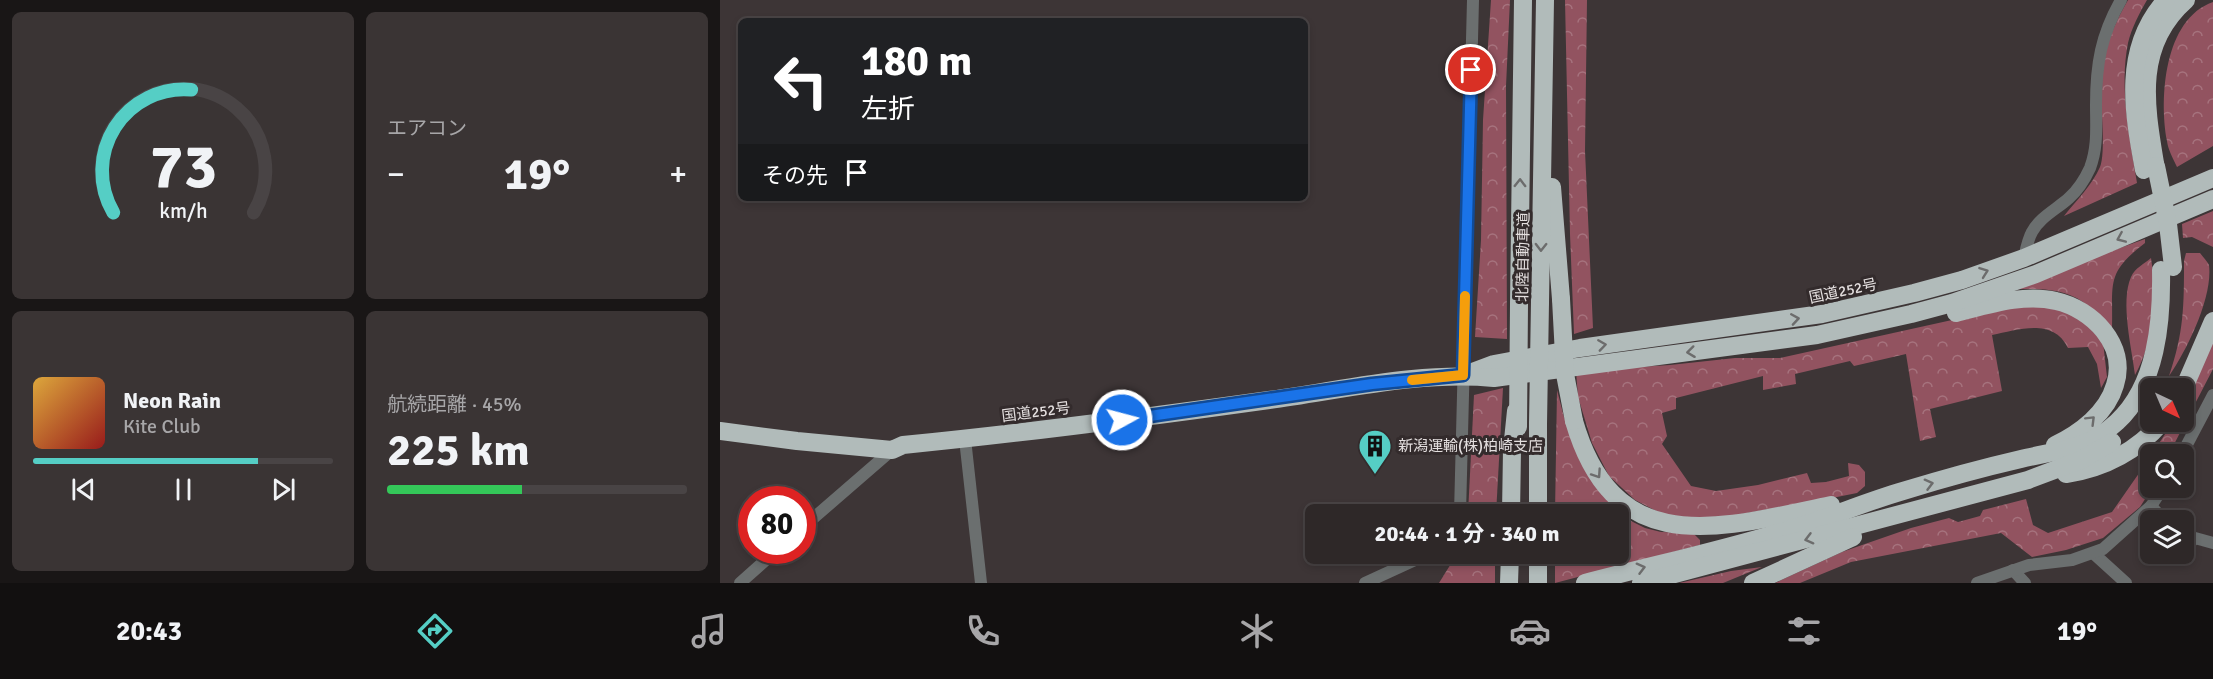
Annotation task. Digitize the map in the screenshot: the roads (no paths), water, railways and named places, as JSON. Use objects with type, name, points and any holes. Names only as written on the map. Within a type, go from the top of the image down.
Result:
[{"type":"highway","name":"北陸自動車道","points":[[1517,504],[1516,427],[1523,0]]},
{"type":"highway","points":[[1585,583],[1791,529],[1903,491],[2022,459],[2068,450],[2094,440],[2119,420],[2131,407],[2140,391],[2154,353],[2167,268],[2168,224],[2134,113],[2134,70],[2146,29],[2166,0]]},
{"type":"highway","points":[[2150,168],[2146,111],[2150,59],[2164,24],[2186,0]]},
{"type":"highway","name":"北陸自動車道","points":[[1538,504],[1545,1]]},
{"type":"highway","points":[[1545,1],[1552,189],[1565,374],[1574,421],[1587,457],[1605,485],[1630,508],[1644,516],[1676,526],[1714,527],[1903,491]]},
{"type":"highway","points":[[2024,258],[2213,167]]},
{"type":"highway","name":"国道252号","points":[[1463,375],[1494,364],[1580,348],[1775,322],[1869,305],[1962,280],[2024,258],[2213,178]]},
{"type":"highway","name":"国道252号","points":[[720,431],[892,450],[903,445],[1156,415],[1372,384],[1463,375],[1494,378],[1732,347],[1852,328],[1952,303],[2036,274],[2213,199]]},
{"type":"highway","points":[[2157,378],[2164,358],[2172,308],[2167,268]]},
{"type":"highway","points":[[1732,347],[1818,340],[1863,333],[2015,300],[2035,298],[2069,304],[2096,320],[2105,331],[2116,358],[2118,371],[2116,384],[2101,410],[2077,434],[2022,459]]},
{"type":"highway","points":[[2188,378],[2213,321]]},
{"type":"highway","points":[[1641,583],[2028,480],[2080,460],[2108,445],[2134,421],[2140,411]]},
{"type":"highway","points":[[1512,504],[1516,427]]},
{"type":"highway","points":[[2028,480],[2079,472],[2111,463],[2138,445],[2152,432]]},
{"type":"highway","points":[[1753,583],[1910,513]]},
{"type":"highway","points":[[1538,564],[1538,583]]},
{"type":"street","points":[[1460,504],[1473,0]]},
{"type":"street","points":[[2024,258],[2032,232],[2081,184],[2095,155],[2100,48],[2110,20],[2121,0]]},
{"type":"street","points":[[2187,444],[2213,395]]},
{"type":"street","points":[[965,439],[981,583]]},
{"type":"street","points":[[816,516],[892,450]]},
{"type":"street","points":[[1977,583],[2029,565],[2072,560],[2103,549],[2151,506],[2156,498]]},
{"type":"street","points":[[2151,506],[2155,510]]},
{"type":"street","points":[[2194,539],[2213,543]]},
{"type":"street","points":[[2093,553],[2126,583]]},
{"type":"street","points":[[740,583],[761,564]]},
{"type":"street","points":[[1365,583],[1406,564]]},
{"type":"street","points":[[2013,570],[2025,583]]},
{"type":"place","name":"新潟運輸(株)柏崎支店","points":[[1375,475]]}]
